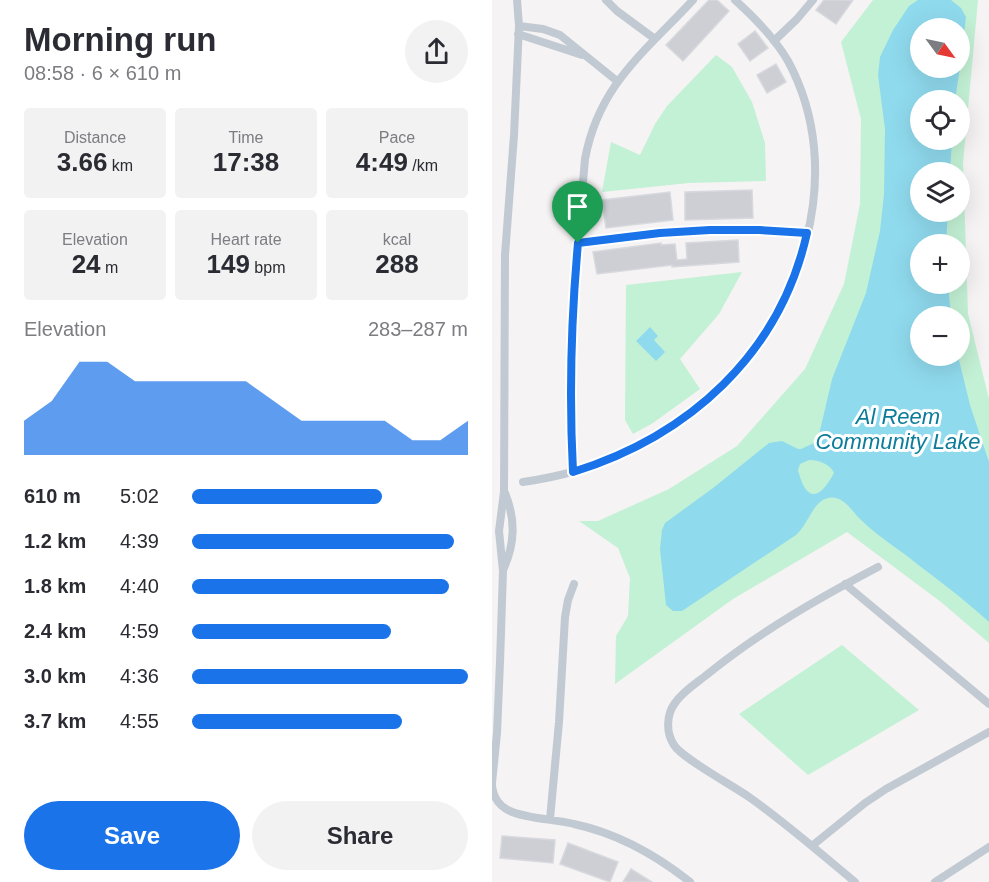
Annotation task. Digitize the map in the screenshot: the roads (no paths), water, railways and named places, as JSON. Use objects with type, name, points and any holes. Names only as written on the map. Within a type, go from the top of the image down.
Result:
[{"type":"street","points":[[517,0],[518,30],[505,255],[504,492],[499,531],[503,571],[498,714],[492,784],[495,798],[508,810],[584,826],[617,838],[659,860],[690,882]]},
{"type":"street","points":[[606,0],[655,39]]},
{"type":"street","points":[[573,472],[571,341],[585,159],[589,139],[596,118],[617,81],[693,0]]},
{"type":"street","points":[[523,482],[573,472],[616,458],[657,437],[694,411],[719,389],[751,354],[782,306],[797,270],[814,196],[815,172],[811,126],[797,81],[787,60],[765,29],[735,0]]},
{"type":"street","points":[[774,41],[813,0]]},
{"type":"street","points":[[518,30],[543,29],[570,41],[582,55],[617,81]]},
{"type":"street","points":[[518,30],[530,39],[582,55]]},
{"type":"street","points":[[567,51],[571,46],[570,41]]},
{"type":"street","points":[[578,243],[660,233],[710,230],[807,233]]},
{"type":"street","points":[[503,571],[513,531],[510,506],[504,492]]},
{"type":"street","points":[[855,882],[813,845],[734,786],[682,754],[670,739],[668,720],[675,702],[681,695],[722,663],[792,615],[878,567]]},
{"type":"street","points":[[550,819],[560,722],[565,617],[574,584]]},
{"type":"street","points":[[845,584],[989,704]]},
{"type":"street","points":[[813,845],[886,789],[989,732]]},
{"type":"street","points":[[934,882],[989,847]]},
{"type":"water","name":"Al Reem Community Lake","points":[[918,0],[951,0],[961,8],[966,17],[910,18],[910,78],[958,78],[957,90],[910,90],[910,150],[951,150],[951,162],[910,162],[910,222],[947,222],[947,234],[910,234],[910,294],[949,294],[950,306],[910,306],[910,366],[960,366],[970,405],[989,462],[989,622],[949,588],[871,529],[846,504],[833,498],[823,500],[814,508],[796,535],[682,611],[673,611],[666,605],[660,549],[665,523],[769,443],[782,441],[801,449],[818,439],[832,379],[866,293],[880,231],[884,194],[885,129],[878,75],[880,57],[893,30],[909,6]],"holes":[[[809,460],[827,465],[834,473],[823,489],[813,494],[805,488],[798,470],[800,464]]]},
{"type":"water","points":[[650,327],[658,336],[654,340],[665,352],[656,361],[636,341]]}]
